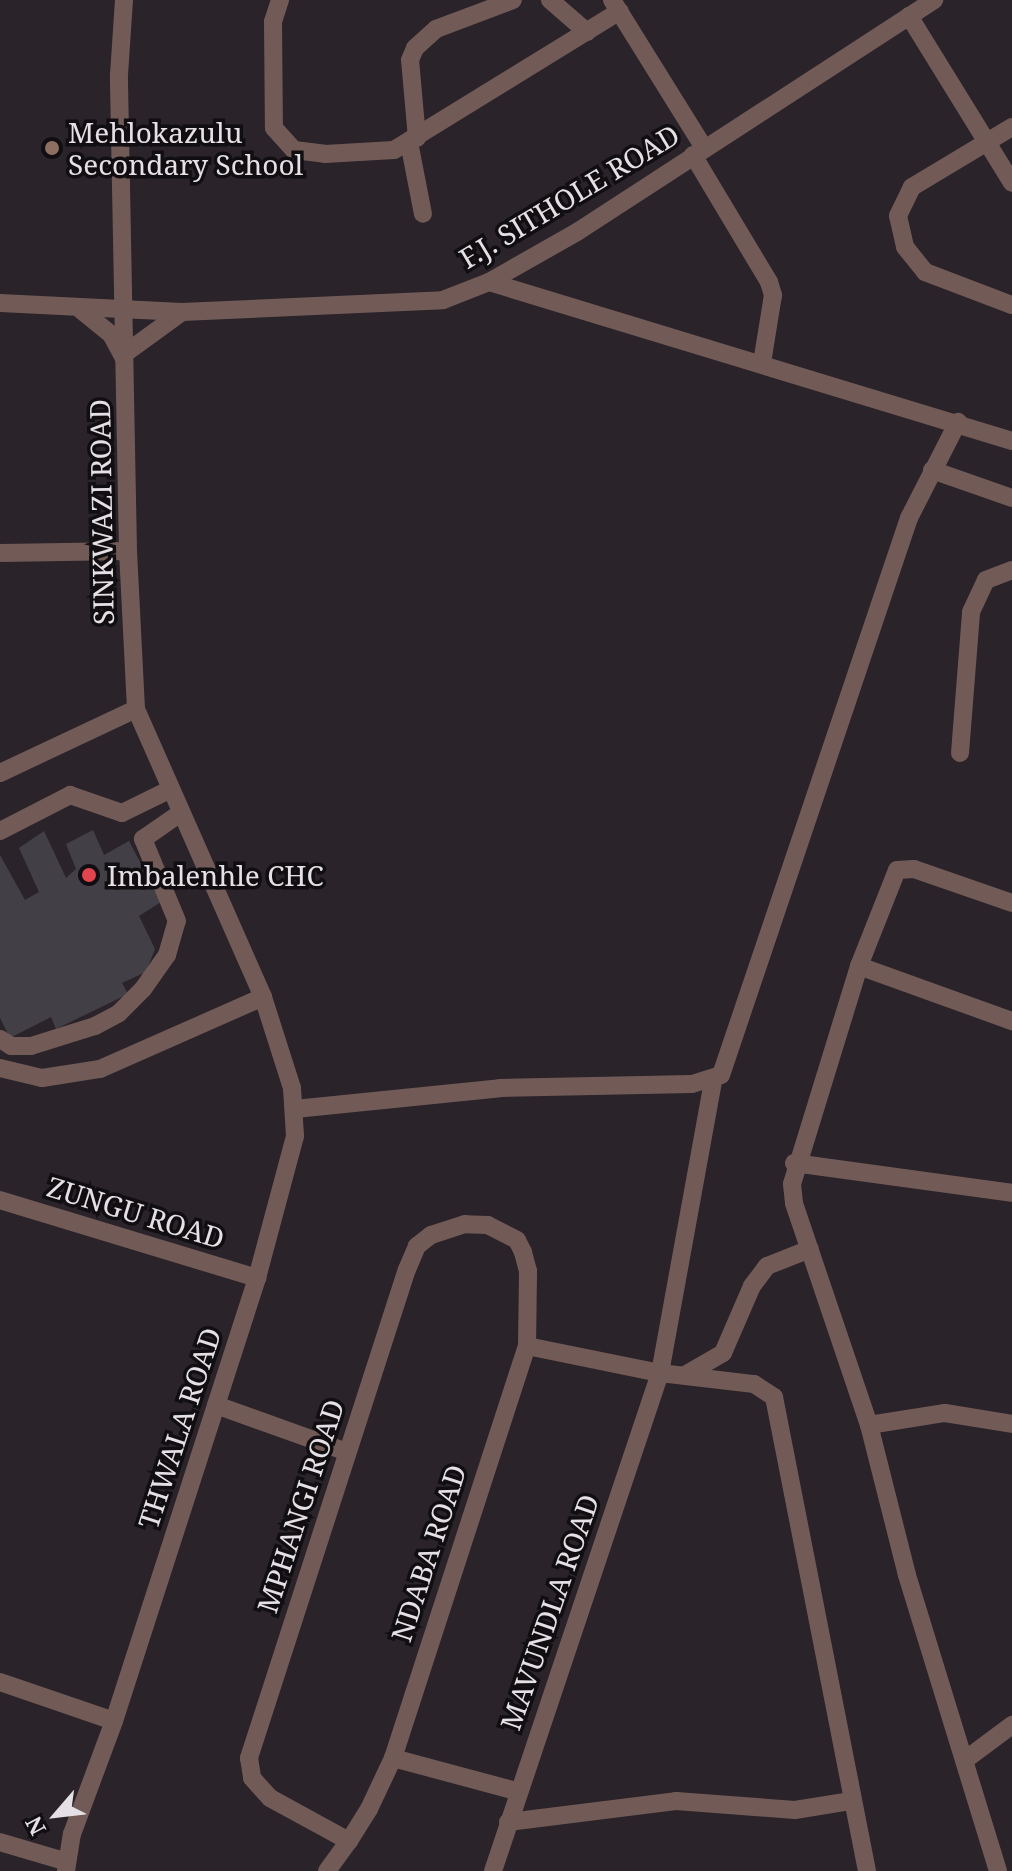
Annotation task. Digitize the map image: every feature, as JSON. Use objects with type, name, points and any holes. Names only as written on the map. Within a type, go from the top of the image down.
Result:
[{"type":"street","name":"SINKWAZI ROAD","points":[[124,0],[119,75],[127,358],[128,551],[136,709],[179,814],[263,997]]},
{"type":"street","points":[[280,0],[273,22],[274,128],[282,141],[294,150],[325,154],[394,150],[587,32],[616,6],[769,282],[773,295],[762,363]]},
{"type":"street","points":[[423,214],[413,140],[410,60],[415,48],[436,29],[513,0]]},
{"type":"street","points":[[550,0],[587,32]]},
{"type":"street","name":"F.J. SITHOLE ROAD","points":[[0,303],[182,312],[422,304],[489,282],[934,0]]},
{"type":"street","points":[[909,16],[1012,183]]},
{"type":"street","points":[[1012,127],[912,187],[900,203],[898,231],[914,262],[936,280],[1012,305]]},
{"type":"street","points":[[489,282],[557,307],[762,363],[1012,441]]},
{"type":"street","points":[[80,309],[111,334],[127,358],[182,312]]},
{"type":"street","points":[[295,1109],[500,1088],[713,1080],[726,1067],[909,518],[958,422]]},
{"type":"street","points":[[932,470],[1012,498]]},
{"type":"street","points":[[0,553],[128,551]]},
{"type":"street","points":[[960,753],[971,612],[986,580],[1012,570]]},
{"type":"street","points":[[0,773],[136,709]]},
{"type":"street","points":[[0,831],[70,795],[122,813],[169,790]]},
{"type":"street","points":[[0,1039],[11,1046],[31,1046],[95,1026],[119,1013],[143,989],[167,955],[177,921],[143,839],[179,814]]},
{"type":"street","points":[[998,1871],[907,1575],[869,1425],[794,1203],[794,1163],[859,966],[897,870],[914,869],[1012,903]]},
{"type":"street","points":[[859,966],[1012,1021]]},
{"type":"street","points":[[0,1068],[42,1078],[100,1069],[263,997]]},
{"type":"street","name":"THWALA ROAD","points":[[67,1867],[72,1834],[114,1721],[257,1278],[288,1168],[295,1109],[263,997]]},
{"type":"street","name":"MAVUNDLA ROAD","points":[[493,1871],[516,1791],[660,1373],[713,1080]]},
{"type":"street","points":[[794,1163],[1012,1193]]},
{"type":"street","name":"ZUNGU ROAD","points":[[0,1200],[257,1278]]},
{"type":"street","name":"MPHANGI ROAD","points":[[349,1841],[270,1798],[252,1778],[249,1758],[417,1246],[431,1235],[465,1224],[488,1225],[517,1240]]},
{"type":"street","name":"NDABA ROAD","points":[[327,1871],[349,1841],[393,1758],[527,1346],[528,1271],[517,1240]]},
{"type":"street","points":[[685,1375],[723,1353],[767,1266],[810,1249]]},
{"type":"street","points":[[527,1346],[660,1373],[754,1384],[774,1397],[867,1871]]},
{"type":"street","points":[[216,1405],[347,1452]]},
{"type":"street","points":[[869,1425],[945,1413],[1012,1424]]},
{"type":"street","points":[[0,1682],[114,1721]]},
{"type":"street","points":[[965,1760],[1012,1725]]},
{"type":"street","points":[[393,1758],[516,1791]]},
{"type":"street","points":[[508,1822],[676,1801],[795,1810],[851,1801]]},
{"type":"street","points":[[0,1842],[67,1867]]},
{"type":"building","points":[[93,830],[104,855],[129,841],[161,902],[139,916],[155,949],[146,972],[122,983],[128,994],[56,1029],[51,1017],[10,1038],[0,1018],[0,855],[25,900],[39,892],[19,848],[44,831],[66,878],[76,869],[66,844]]},
{"type":"place","name":"Mehlokazulu Secondary School","points":[[52,148]]},
{"type":"place","name":"Imbalenhle CHC","points":[[89,875]]}]
